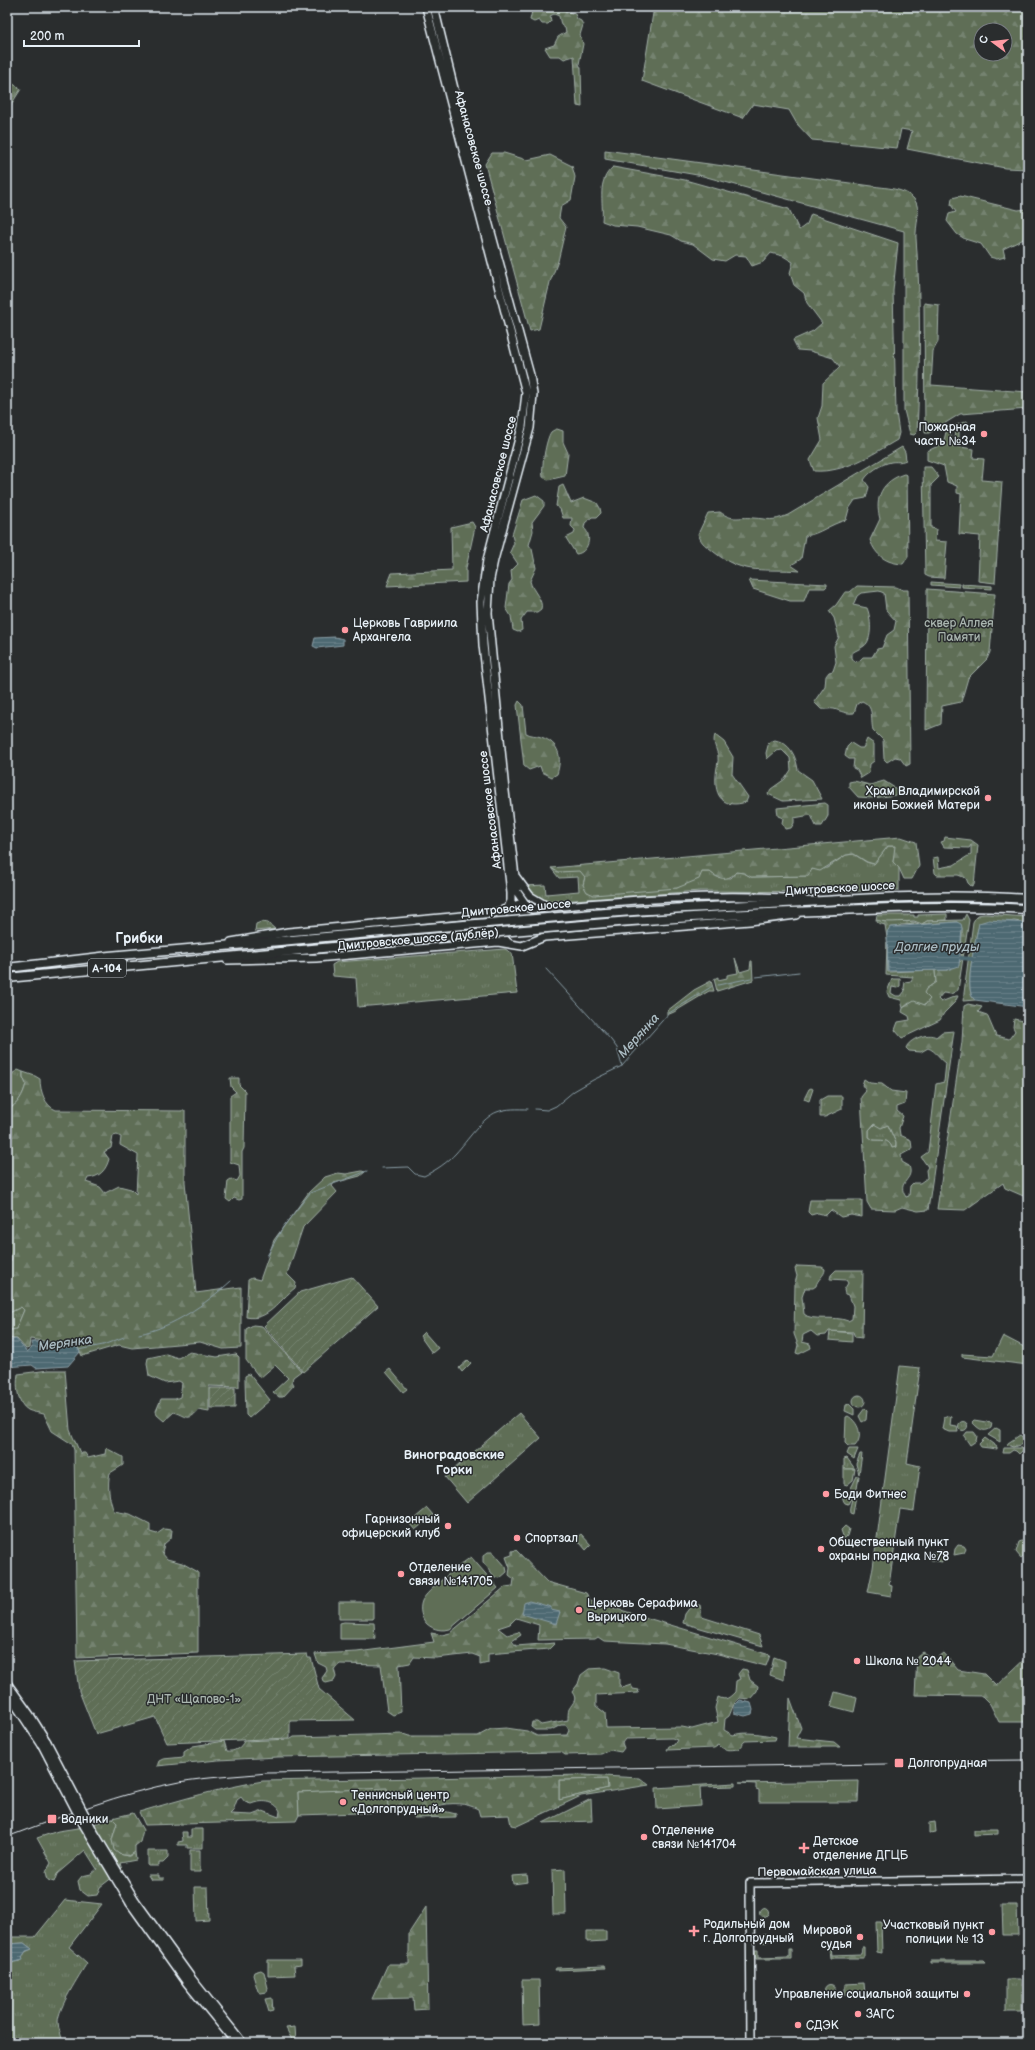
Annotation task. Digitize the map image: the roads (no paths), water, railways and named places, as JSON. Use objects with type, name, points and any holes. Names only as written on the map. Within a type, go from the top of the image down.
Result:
[{"type":"highway","name":"Дмитровское шоссе","points":[[7,968],[211,947],[628,910],[821,900],[949,896],[1028,899]]},
{"type":"highway","name":"Дмитровское шоссе","points":[[7,978],[207,958],[629,921],[924,907],[1028,909]]},
{"type":"main road","name":"Афанасовское шоссе","points":[[426,7],[526,393],[522,427],[486,560],[481,602],[483,645],[511,894],[511,901],[507,909]]},
{"type":"main road","name":"Афанасовское шоссе","points":[[434,7],[473,166],[530,375],[533,394],[530,428],[494,560],[489,593],[490,644],[517,892],[529,907]]},
{"type":"main road","points":[[515,875],[530,896],[538,902],[550,907]]},
{"type":"main road","name":"Дмитровское шоссе (дублёр)","points":[[211,947],[288,932],[496,913],[519,904],[529,907],[550,907],[694,896],[767,896],[821,900]]},
{"type":"main road","points":[[529,907],[540,922],[539,932],[535,939]]},
{"type":"main road","points":[[507,909],[500,918],[499,930],[504,940],[509,943]]},
{"type":"main road","name":"Дмитровское шоссе (дублёр)","points":[[207,958],[251,960],[316,958],[498,942],[522,946],[535,939],[544,937],[760,920],[818,911]]},
{"type":"main road","points":[[7,1683],[30,1715],[83,1824],[132,1901],[187,1983],[243,2043]]},
{"type":"main road","points":[[7,1692],[44,1743]]},
{"type":"main road","name":"Первомайская улица","points":[[751,2043],[750,1883],[1028,1879]]},
{"type":"main road","points":[[224,2024],[236,2043]]},
{"type":"water","points":[[335,637],[343,639],[343,645],[317,648],[313,646],[315,638]]},
{"type":"water","name":"Долгие пруды","points":[[989,920],[1028,923],[1028,1007],[975,1000],[972,995],[970,988],[971,967],[979,923]]},
{"type":"water","name":"Долгие пруды","points":[[957,922],[961,924],[962,928],[959,966],[947,970],[888,971],[887,932],[890,927]]},
{"type":"water","points":[[16,1339],[27,1352],[32,1348],[31,1342],[37,1342],[65,1347],[77,1347],[80,1352],[68,1366],[36,1368],[32,1365],[7,1367],[7,1341]]},
{"type":"water","points":[[529,1601],[551,1607],[551,1610],[560,1612],[556,1624],[522,1614],[524,1603]]},
{"type":"water","points":[[740,1700],[751,1703],[753,1710],[752,1714],[745,1716],[734,1713],[734,1706]]},
{"type":"water","points":[[24,1943],[32,1949],[26,1951],[22,1957],[23,1960],[14,1962],[7,1966],[7,1944]]},
{"type":"waterway","points":[[961,958],[972,959]]},
{"type":"waterway","points":[[546,969],[611,1040],[617,1048],[622,1066]]},
{"type":"waterway","name":"Мерянка","points":[[756,977],[799,972]]},
{"type":"waterway","name":"Мерянка","points":[[718,985],[751,978]]},
{"type":"waterway","name":"Мерянка","points":[[535,1109],[547,1110],[556,1106],[574,1091],[622,1066],[669,1013],[711,987]]},
{"type":"waterway","name":"Мерянка","points":[[382,1168],[408,1167],[415,1174],[424,1176],[449,1160],[481,1124],[492,1115],[505,1110],[528,1109]]},
{"type":"waterway","name":"Мерянка","points":[[267,1256],[283,1227],[310,1193],[367,1171]]},
{"type":"waterway","name":"Мерянка","points":[[139,1334],[152,1331],[188,1314],[231,1281]]},
{"type":"waterway","name":"Мерянка","points":[[78,1350],[103,1345],[124,1337]]},
{"type":"railway","points":[[914,1761],[1028,1760]]},
{"type":"railway","points":[[7,1837],[135,1792],[179,1782],[267,1773],[888,1764]]},
{"type":"place","name":"Пожарная часть №34","points":[[984,434]]},
{"type":"place","name":"Церковь Гавриила Архангела","points":[[345,630]]},
{"type":"place","name":"Храм Владимирской иконы Божией Матери","points":[[988,798]]},
{"type":"place","name":"Боди Фитнес","points":[[826,1494]]},
{"type":"place","name":"Гарнизонный офицерский клуб","points":[[448,1526]]},
{"type":"place","name":"Спортзал","points":[[517,1538]]},
{"type":"place","name":"Общественный пункт охраны порядка №78","points":[[821,1549]]},
{"type":"place","name":"Отделение связи №141705","points":[[401,1574]]},
{"type":"place","name":"Церковь Серафима Вырицкого","points":[[579,1610]]},
{"type":"place","name":"Школа № 2044","points":[[857,1661]]},
{"type":"place","name":"Долгопрудная","points":[[899,1763]]},
{"type":"place","name":"Теннисный центр «Долгопрудный»","points":[[343,1802]]},
{"type":"place","name":"Водники","points":[[52,1819]]},
{"type":"place","name":"Отделение связи №141704","points":[[644,1837]]},
{"type":"place","name":"Детское отделение ДГЦБ","points":[[804,1848]]},
{"type":"place","name":"Родильный дом г. Долгопрудный","points":[[694,1931]]},
{"type":"place","name":"Участковый пункт полиции № 13","points":[[992,1932]]},
{"type":"place","name":"Мировой судья","points":[[860,1937]]},
{"type":"place","name":"Управление социальной защиты","points":[[967,1994]]},
{"type":"place","name":"ЗАГС","points":[[858,2014]]},
{"type":"place","name":"СДЭК","points":[[798,2025]]},
{"type":"district","name":"Грибки","points":[[139,938]]},
{"type":"district","name":"Виноградовские Горки","points":[[454,1462]]},
{"type":"park label","name":"сквер Аллея Памяти","points":[[959,630]]},
{"type":"park label","name":"ДНТ «Щапово-1»","points":[[194,1699]]}]
